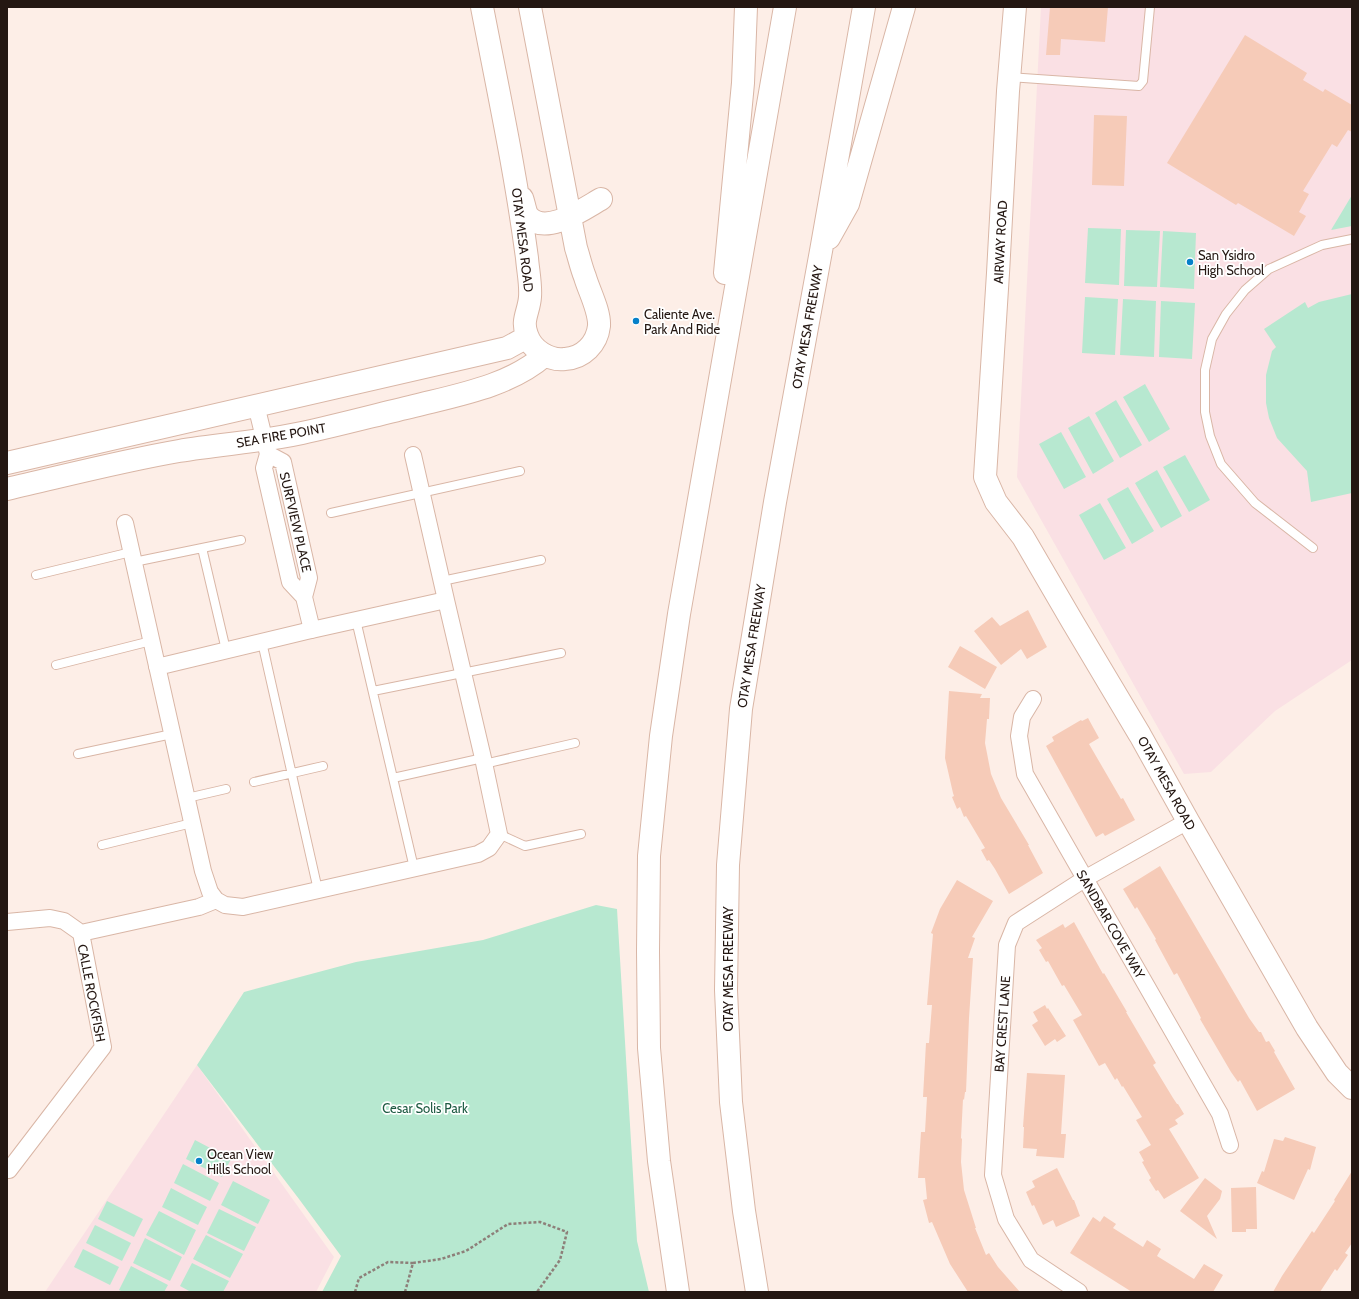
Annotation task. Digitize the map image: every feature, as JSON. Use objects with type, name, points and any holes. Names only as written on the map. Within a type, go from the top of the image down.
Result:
[{"type":"main road","name":"OTAY MESA ROAD","points":[[482,7],[514,170],[530,280],[530,298],[524,323],[527,337]]},
{"type":"main road","points":[[7,463],[507,348],[527,337],[537,350],[545,355],[563,360],[576,358],[587,351],[593,342],[599,326],[594,302],[576,248],[530,7]]},
{"type":"main road","points":[[709,441],[743,83],[746,7]]},
{"type":"main road","points":[[678,1292],[659,1161],[649,1048],[649,856],[662,728],[679,614],[784,7]]},
{"type":"main road","name":"OTAY MESA FREEWAY","points":[[757,1292],[744,1211],[731,1102],[726,990],[728,866],[741,709],[775,502],[864,7]]},
{"type":"main road","points":[[821,251],[848,204],[904,7]]},
{"type":"main road","name":"AIRWAY ROAD","points":[[985,477],[1009,77],[1016,7]]},
{"type":"main road","points":[[514,170],[528,215],[534,221],[545,223],[556,222],[570,217],[601,199],[575,194],[564,186]]},
{"type":"main road","name":"SEA FIRE POINT","points":[[7,489],[180,451],[266,447],[301,434],[437,400],[486,386],[513,377],[536,363],[545,355]]},
{"type":"main road","name":"OTAY MESA ROAD","points":[[985,477],[996,502],[1023,537],[1140,735],[1188,822],[1307,1028],[1337,1073],[1352,1088]]},
{"type":"street","name":"SURFVIEW PLACE","points":[[256,405],[266,447],[264,468],[290,582],[304,597],[312,630]]},
{"type":"street","points":[[125,523],[203,871],[210,892],[216,900],[226,905],[243,907],[478,854],[489,848],[499,834],[464,673],[413,455]]},
{"type":"street","points":[[157,668],[226,650],[446,600]]},
{"type":"street","name":"SANDBAR COVE WAY","points":[[1033,699],[1022,717],[1018,736],[1025,774],[1220,1114],[1230,1145]]},
{"type":"street","name":"BAY CREST LANE","points":[[1079,1292],[1031,1260],[1006,1219],[993,1175],[1007,945],[1016,923],[1086,878],[1188,822]]},
{"type":"street","points":[[81,933],[199,907],[216,900]]},
{"type":"street","name":"CALLE ROCKFISH","points":[[7,922],[50,918],[64,921],[81,933],[103,1047],[9,1170],[7,1170]]},
{"type":"lane","points":[[1009,77],[1139,86],[1143,80],[1150,7]]},
{"type":"lane","points":[[1313,548],[1256,503],[1221,464],[1210,436],[1205,412],[1205,370],[1212,339],[1226,314],[1245,290],[1270,269],[1322,245],[1352,239]]},
{"type":"lane","points":[[331,513],[520,471]]},
{"type":"lane","points":[[36,575],[132,557],[202,548],[241,540]]},
{"type":"lane","points":[[202,548],[226,650]]},
{"type":"lane","points":[[442,581],[541,560]]},
{"type":"lane","points":[[356,620],[414,868]]},
{"type":"lane","points":[[56,665],[151,641]]},
{"type":"lane","points":[[262,642],[318,890]]},
{"type":"lane","points":[[373,691],[561,653]]},
{"type":"lane","points":[[78,754],[172,734]]},
{"type":"lane","points":[[393,778],[575,743]]},
{"type":"lane","points":[[254,782],[323,766]]},
{"type":"lane","points":[[187,798],[226,789]]},
{"type":"lane","points":[[102,845],[192,822]]},
{"type":"lane","points":[[499,834],[525,846],[581,834]]},
{"type":"path","points":[[355,1292],[359,1278],[388,1262],[412,1263],[441,1259],[466,1251],[508,1224],[540,1222],[567,1232],[560,1260],[537,1292]]},
{"type":"path","points":[[404,1292],[412,1263]]},
{"type":"shaded area","name":"San Ysidro High School","points":[[1041,7],[1352,7],[1352,660],[1275,711],[1211,772],[1184,774],[1017,477]]},
{"type":"shaded area","name":"Ocean View Hills School","points":[[197,1065],[334,1257],[316,1292],[45,1292]]},
{"type":"green space","points":[[1352,195],[1352,226],[1331,230]]},
{"type":"green space","points":[[1088,228],[1121,229],[1119,285],[1085,283]]},
{"type":"green space","points":[[1126,230],[1160,231],[1157,287],[1124,286]]},
{"type":"green space","points":[[1163,231],[1196,233],[1194,289],[1160,287]]},
{"type":"green space","points":[[1352,294],[1352,493],[1311,502],[1307,471],[1277,438],[1269,418],[1266,403],[1266,375],[1272,351],[1276,347],[1264,329],[1305,302],[1308,308],[1319,302]]},
{"type":"green space","points":[[1085,297],[1118,299],[1115,355],[1082,353]]},
{"type":"green space","points":[[1123,299],[1156,301],[1154,357],[1120,355]]},
{"type":"green space","points":[[1161,301],[1195,303],[1192,359],[1159,357]]},
{"type":"green space","points":[[1145,384],[1170,429],[1149,442],[1123,397]]},
{"type":"green space","points":[[1116,400],[1142,445],[1120,458],[1095,413]]},
{"type":"green space","points":[[1089,416],[1114,461],[1093,474],[1068,428]]},
{"type":"green space","points":[[1061,432],[1086,477],[1064,489],[1039,444]]},
{"type":"green space","points":[[1185,455],[1210,500],[1189,512],[1163,467]]},
{"type":"green space","points":[[1157,470],[1182,516],[1161,528],[1135,483]]},
{"type":"green space","points":[[1128,487],[1154,531],[1132,544],[1107,499]]},
{"type":"green space","points":[[1100,503],[1126,548],[1104,560],[1079,515]]},
{"type":"green space","name":"Cesar Solis Park","points":[[596,905],[617,909],[637,1241],[649,1292],[322,1292],[341,1256],[197,1065],[244,992],[356,962],[483,940]]},
{"type":"green space","points":[[195,1140],[231,1159],[222,1177],[186,1159]]},
{"type":"green space","points":[[183,1164],[219,1183],[210,1201],[174,1183]]},
{"type":"green space","points":[[233,1181],[270,1200],[258,1224],[221,1205]]},
{"type":"green space","points":[[171,1188],[207,1207],[198,1225],[162,1207]]},
{"type":"green space","points":[[107,1201],[143,1219],[134,1237],[98,1219]]},
{"type":"green space","points":[[219,1209],[256,1227],[244,1251],[207,1233]]},
{"type":"green space","points":[[159,1211],[196,1230],[184,1255],[146,1235]]},
{"type":"green space","points":[[95,1225],[131,1243],[122,1261],[86,1243]]},
{"type":"green space","points":[[206,1235],[243,1254],[230,1278],[193,1259]]},
{"type":"green space","points":[[145,1238],[182,1257],[170,1281],[133,1263]]},
{"type":"green space","points":[[83,1249],[119,1267],[110,1285],[74,1267]]},
{"type":"green space","points":[[192,1263],[229,1281],[223,1292],[191,1292],[180,1286]]},
{"type":"green space","points":[[131,1266],[168,1285],[164,1292],[123,1292],[119,1290]]},
{"type":"building","points":[[1050,7],[1108,7],[1105,42],[1061,39],[1060,55],[1046,55]]},
{"type":"building","points":[[1245,35],[1307,73],[1303,80],[1323,92],[1325,89],[1352,105],[1352,132],[1348,130],[1337,147],[1332,144],[1303,191],[1309,194],[1299,212],[1306,216],[1294,236],[1238,203],[1236,205],[1167,163]]},
{"type":"building","points":[[1094,115],[1127,116],[1124,186],[1092,185]]},
{"type":"building","points":[[1028,610],[1047,647],[1027,659],[1021,649],[1001,665],[974,631],[992,617],[1000,626]]},
{"type":"building","points":[[960,646],[997,667],[985,689],[948,667]]},
{"type":"building","points":[[949,691],[982,694],[980,698],[990,698],[989,719],[987,719],[985,743],[991,774],[1001,798],[1029,845],[1043,873],[1009,894],[995,869],[989,860],[987,861],[981,850],[985,848],[966,816],[964,817],[960,807],[957,809],[952,797],[954,796],[945,758]]},
{"type":"building","points":[[1088,718],[1099,738],[1089,744],[1135,820],[1105,836],[1103,833],[1096,837],[1046,746],[1054,741],[1052,737],[1081,720],[1082,721]]},
{"type":"building","points":[[1160,866],[1249,1018],[1259,1032],[1261,1032],[1266,1042],[1269,1041],[1295,1089],[1257,1111],[1240,1080],[1238,1082],[1231,1072],[1200,1019],[1201,1018],[1198,1012],[1177,973],[1174,975],[1155,940],[1156,939],[1137,907],[1135,909],[1123,889]]},
{"type":"building","points":[[957,880],[993,901],[972,937],[975,938],[968,958],[973,958],[966,1092],[964,1100],[963,1099],[961,1138],[961,1162],[964,1190],[975,1228],[986,1255],[989,1253],[998,1267],[1020,1292],[968,1292],[950,1264],[932,1222],[929,1223],[923,1200],[927,1199],[925,1178],[918,1178],[921,1132],[925,1132],[927,1097],[923,1097],[926,1043],[929,1043],[932,1005],[927,1005],[933,934],[931,933],[940,909]]},
{"type":"building","points":[[1074,922],[1156,1063],[1153,1065],[1184,1114],[1175,1120],[1178,1124],[1169,1129],[1199,1178],[1164,1199],[1158,1190],[1156,1191],[1149,1180],[1151,1178],[1142,1162],[1144,1161],[1139,1152],[1151,1145],[1136,1120],[1142,1117],[1123,1086],[1122,1087],[1117,1078],[1115,1080],[1105,1063],[1099,1066],[1073,1020],[1082,1015],[1064,985],[1062,986],[1048,961],[1046,962],[1039,950],[1042,948],[1036,940],[1063,924],[1065,928]]},
{"type":"building","points":[[1045,1005],[1066,1036],[1057,1042],[1055,1039],[1045,1046],[1032,1025],[1038,1021],[1033,1012]]},
{"type":"building","points":[[1027,1073],[1065,1075],[1061,1134],[1066,1134],[1064,1158],[1036,1156],[1037,1149],[1023,1148]]},
{"type":"building","points":[[1285,1137],[1316,1147],[1310,1170],[1308,1169],[1294,1200],[1257,1183],[1262,1171],[1264,1172],[1274,1139],[1283,1141]]},
{"type":"building","points":[[1057,1168],[1074,1200],[1080,1216],[1056,1227],[1053,1220],[1043,1225],[1026,1192],[1035,1187],[1032,1181]]},
{"type":"building","points":[[1352,1171],[1352,1243],[1345,1253],[1348,1255],[1337,1271],[1335,1269],[1320,1292],[1273,1292],[1312,1231],[1314,1233],[1335,1201],[1334,1200]]},
{"type":"building","points":[[1205,1178],[1222,1191],[1220,1199],[1207,1216],[1217,1239],[1180,1211]]},
{"type":"building","points":[[1256,1187],[1257,1229],[1246,1229],[1246,1232],[1232,1232],[1231,1188]]},
{"type":"building","points":[[1104,1216],[1116,1224],[1113,1228],[1143,1247],[1147,1240],[1161,1249],[1157,1256],[1194,1279],[1204,1264],[1223,1275],[1213,1292],[1132,1292],[1070,1253],[1093,1217],[1100,1222]]},
{"type":"place","name":"San Ysidro High School","points":[[1190,262]]},
{"type":"place","name":"Caliente Ave. Park And Ride","points":[[636,321]]},
{"type":"place","name":"Ocean View Hills School","points":[[199,1161]]}]
